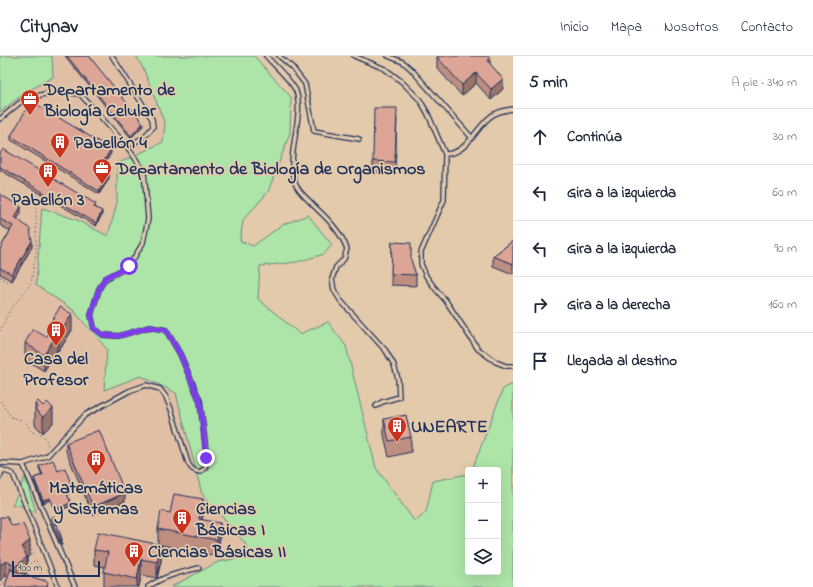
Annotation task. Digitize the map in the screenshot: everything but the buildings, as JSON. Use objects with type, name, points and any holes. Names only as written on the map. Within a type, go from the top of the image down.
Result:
[{"type":"lane","points":[[112,56],[152,119],[152,127],[144,137],[132,144],[124,142]]},
{"type":"lane","points":[[266,56],[295,91],[298,104],[292,164],[295,183],[303,195],[330,221],[344,239],[347,250],[344,259],[336,267],[332,279],[334,290],[340,300],[386,351],[394,365],[398,379],[399,397],[382,402],[376,406]]},
{"type":"lane","points":[[279,56],[292,67],[305,84],[314,131],[359,139]]},
{"type":"lane","points":[[354,56],[385,69],[420,100],[428,114],[445,154],[444,200],[420,252],[422,264],[430,281],[449,306],[478,350],[496,362],[506,366],[513,366]]},
{"type":"lane","points":[[388,56],[403,62],[411,69],[472,138]]},
{"type":"lane","points":[[0,119],[23,100],[55,91],[80,94],[124,142],[144,171],[148,219],[143,243],[129,266],[105,278],[99,289],[91,314],[94,328],[103,335],[119,336],[149,327],[166,330],[180,354],[200,401],[206,464],[205,468],[200,472],[190,468],[166,397],[160,389],[146,386],[129,391],[85,415],[47,456],[23,464],[0,463]]},
{"type":"lane","points":[[445,154],[455,153],[466,146],[490,117],[502,111],[513,109]]},
{"type":"lane","points":[[23,464],[75,587]]},
{"type":"lane","points":[[0,477],[1,470],[12,474],[58,587]]},
{"type":"lane","points":[[148,587],[154,582],[177,573],[199,568]]},
{"type":"path","points":[[47,181],[58,163]]},
{"type":"path","points":[[0,331],[9,312],[31,283],[36,252],[36,198],[43,187]]},
{"type":"path","points":[[0,277],[10,283]]},
{"type":"path","points":[[0,401],[11,417],[24,421],[28,424],[31,431],[46,438],[49,453]]},
{"type":"path","points":[[28,542],[47,587]]},
{"type":"path","points":[[24,579],[30,573],[29,565],[36,560]]},
{"type":"path","points":[[0,585],[8,579],[10,580]]},
{"type":"shaded area","points":[[0,56],[221,56],[206,196],[403,587],[0,587]]},
{"type":"green space","points":[[0,56],[52,56],[53,77],[26,92],[0,112]]},
{"type":"green space","points":[[136,56],[254,56],[291,97],[290,133],[268,192],[243,220],[240,241],[253,246],[282,225],[308,215],[332,245],[324,254],[297,262],[260,266],[258,299],[300,334],[328,322],[346,346],[376,468],[415,522],[426,512],[433,481],[465,475],[465,575],[501,575],[501,467],[473,467],[503,389],[513,384],[513,587],[171,587],[218,562],[250,556],[245,543],[202,494],[176,393],[141,376],[104,390],[107,349],[73,310],[36,285],[42,208],[77,220],[108,236],[117,203],[117,164],[163,142],[165,124],[144,70]]},
{"type":"green space","points":[[25,477],[36,512],[16,504],[12,506]]},
{"type":"place","name":"Departamento de Biología Celular","points":[[30,116]]},
{"type":"place","name":"Pabellón 4","points":[[60,159]]},
{"type":"place","name":"Departamento de Biología de Organismos","points":[[102,185]]},
{"type":"place","name":"Pabellón 3","points":[[48,188]]},
{"type":"place","name":"Casa del Profesor","points":[[56,347]]},
{"type":"place","name":"UNEARTE","points":[[397,443]]},
{"type":"place","name":"Matemáticas y Sistemas","points":[[96,476]]},
{"type":"place","name":"Ciencias Básicas I","points":[[182,535]]},
{"type":"place","name":"Ciencias Básicas II","points":[[134,568]]},
{"type":"route","points":[[129,266],[105,278],[99,289],[91,314],[94,328],[103,335],[119,336],[149,327],[166,330],[180,354],[200,401],[206,458]]}]
